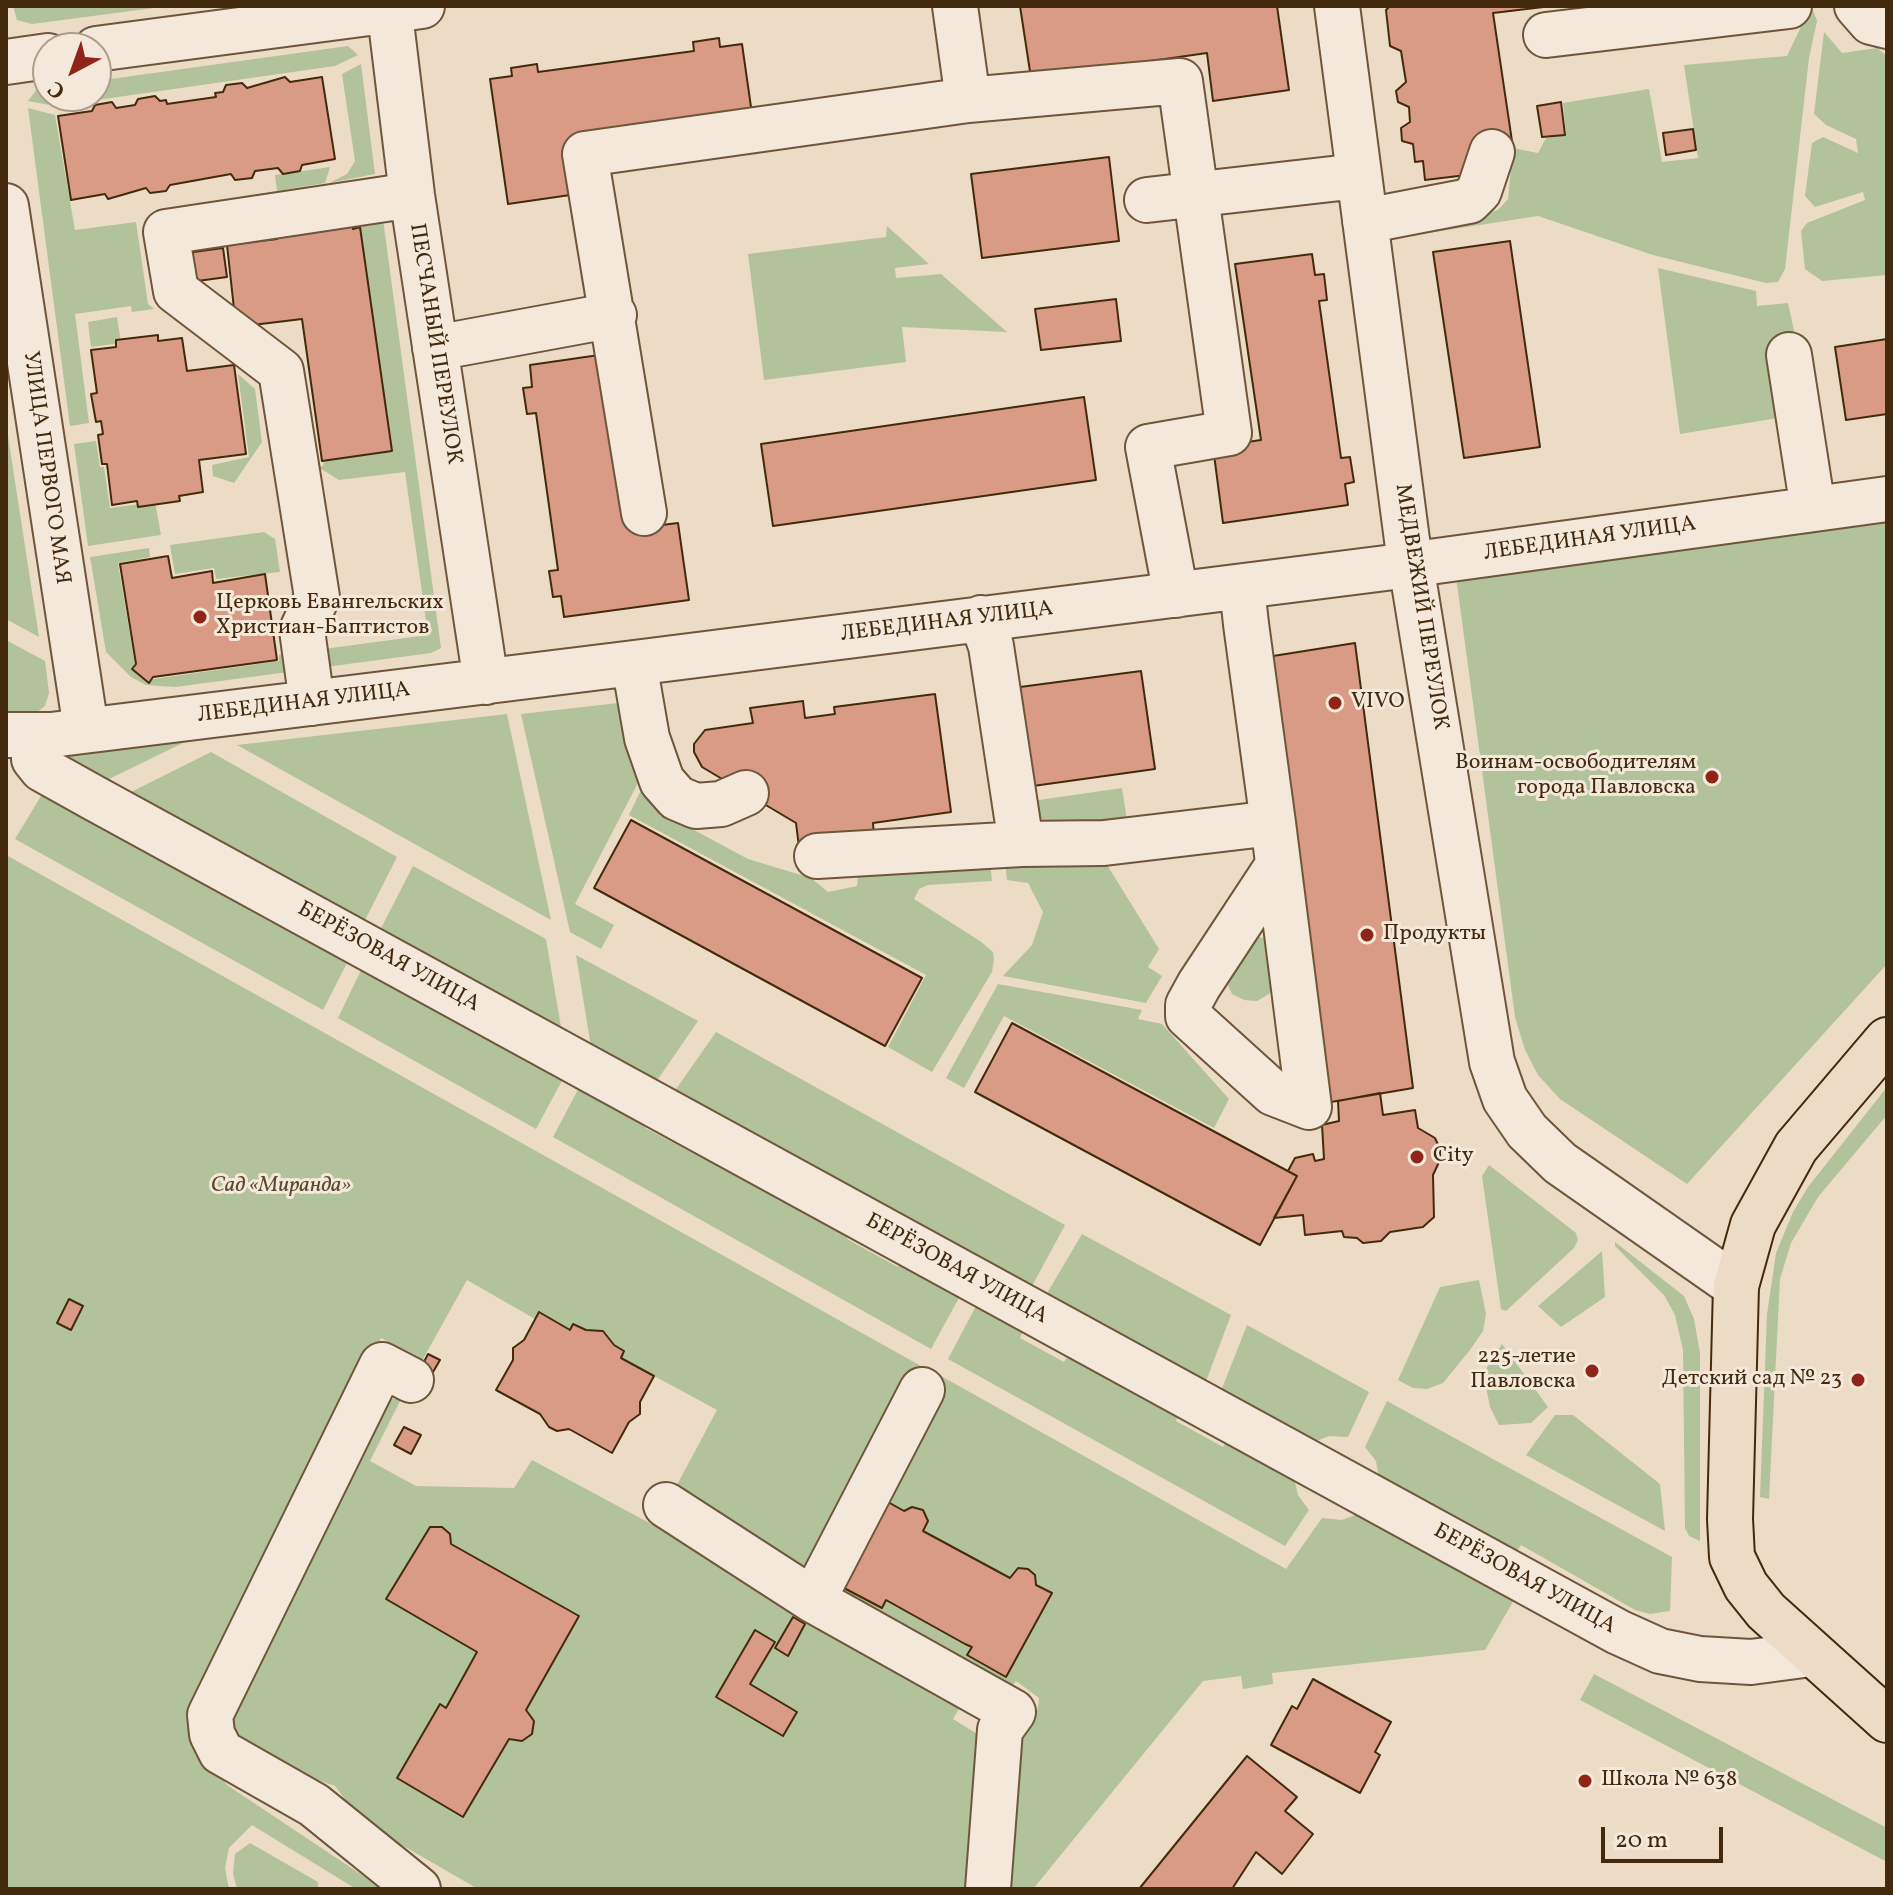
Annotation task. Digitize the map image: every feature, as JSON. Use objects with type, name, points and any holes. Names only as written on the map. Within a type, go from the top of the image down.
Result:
[{"type":"main road","points":[[1887,1040],[1842,1090],[1785,1164],[1753,1225],[1736,1286],[1732,1557],[1746,1586],[1766,1611],[1887,1720]]},
{"type":"street","points":[[955,6],[968,100]]},
{"type":"street","name":"МЕДВЕЖИЙ ПЕРЕУЛОК","points":[[1337,6],[1412,564],[1492,1062],[1505,1099],[1527,1131],[1560,1163],[1736,1286]]},
{"type":"street","points":[[1546,35],[1638,15],[1789,6]]},
{"type":"street","points":[[1857,6],[1871,22],[1887,26]]},
{"type":"street","points":[[112,47],[400,7]]},
{"type":"street","name":"ПЕСЧАНЫЙ ПЕРЕУЛОК","points":[[400,7],[412,195],[486,682]]},
{"type":"street","points":[[6,62],[32,58]]},
{"type":"street","points":[[644,513],[614,315],[585,154],[968,100],[1180,81],[1229,433],[1148,447],[1176,595]]},
{"type":"street","points":[[1365,221],[1469,201],[1479,191],[1492,152]]},
{"type":"street","points":[[1147,200],[1358,176]]},
{"type":"street","points":[[312,703],[302,630],[317,597],[281,371],[176,291],[166,232],[412,195]]},
{"type":"street","name":"УЛИЦА ПЕРВОГО МАЯ","points":[[6,206],[86,729]]},
{"type":"street","points":[[435,348],[614,315]]},
{"type":"street","points":[[1789,355],[1813,509]]},
{"type":"street","name":"ЛЕБЕДИНАЯ УЛИЦА","points":[[20,747],[25,738],[86,729],[1242,587],[1887,499]]},
{"type":"street","points":[[1242,587],[1308,1092],[1309,1107],[1273,1093],[1188,1016],[1188,1005],[1199,985],[1278,865]]},
{"type":"street","points":[[981,618],[991,646],[1021,844]]},
{"type":"street","points":[[634,663],[647,738],[662,781],[677,798],[696,806],[721,804],[746,793]]},
{"type":"street","name":"БЕРЁЗОВАЯ УЛИЦА","points":[[20,747],[42,769],[107,805],[1618,1632],[1677,1656],[1751,1662],[1811,1654]]},
{"type":"street","points":[[817,856],[1021,844],[1104,843],[1273,823]]},
{"type":"street","points":[[411,1380],[382,1365],[210,1715],[212,1734],[221,1752],[316,1793],[418,1889]]},
{"type":"street","points":[[813,1600],[922,1390]]},
{"type":"street","points":[[666,1505],[813,1600],[1013,1712],[1000,1730],[988,1889]]},
{"type":"green space","points":[[13,6],[169,6],[32,24],[17,20]]},
{"type":"green space","points":[[1809,10],[1813,10],[1817,21],[1809,58],[1785,269],[1778,282],[1766,283],[1653,255],[1538,216],[1408,236],[1407,233],[1498,210],[1508,199],[1513,148],[1538,153],[1546,138],[1566,135],[1563,103],[1649,89],[1662,162],[1698,158],[1684,65],[1787,56]]},
{"type":"green space","points":[[1824,32],[1842,53],[1877,48],[1887,56],[1887,275],[1822,281],[1805,269],[1801,231],[1807,223],[1865,200],[1863,192],[1815,207],[1805,196],[1812,143],[1823,137],[1858,153],[1856,139],[1826,125],[1814,114]]},
{"type":"green space","points":[[348,46],[358,55],[335,66],[112,98],[112,79]]},
{"type":"green space","points":[[361,64],[375,174],[329,183],[347,174],[355,161],[342,74]]},
{"type":"green space","points":[[28,108],[32,112],[55,115],[75,230],[136,222],[148,304],[154,309],[132,312],[131,306],[75,314],[89,423],[70,426]]},
{"type":"green space","points":[[330,167],[325,183],[277,191],[275,175]]},
{"type":"green space","points":[[382,212],[441,648],[431,653],[175,687],[146,685],[131,677],[106,652],[90,557],[149,548],[150,557],[118,563],[135,665],[153,679],[279,661],[279,655],[428,635],[405,472],[339,480],[318,467],[323,466],[359,228],[353,229],[351,216]]},
{"type":"green space","points":[[887,226],[929,264],[895,268],[896,278],[941,274],[1007,332],[902,327],[906,362],[764,380],[748,254],[886,237]]},
{"type":"green space","points":[[1658,268],[1756,291],[1757,306],[1788,303],[1797,344],[1790,416],[1680,434]]},
{"type":"green space","points":[[117,317],[121,343],[91,347],[88,322]]},
{"type":"green space","points":[[238,374],[255,389],[262,442],[234,483],[213,476],[212,465],[249,457]]},
{"type":"green space","points":[[6,423],[39,637],[6,619]]},
{"type":"green space","points":[[96,441],[100,467],[104,467],[110,508],[155,502],[161,535],[88,546],[74,444]]},
{"type":"green space","points":[[1887,510],[1887,964],[1687,1184],[1560,1099],[1538,1075],[1525,1050],[1515,1017],[1455,569]]},
{"type":"green space","points":[[264,532],[275,539],[280,572],[216,579],[214,568],[175,574],[170,545]]},
{"type":"green space","points":[[6,640],[45,661],[49,693],[45,706],[33,715],[6,719]]},
{"type":"green space","points":[[627,702],[640,779],[575,904],[614,925],[601,949],[570,932],[521,714]]},
{"type":"green space","points":[[507,714],[551,920],[237,745]]},
{"type":"green space","points":[[180,738],[187,741],[107,780],[57,754]]},
{"type":"green space","points":[[211,752],[397,857],[363,924],[127,794]]},
{"type":"green space","points":[[642,788],[668,816],[748,859],[811,878],[828,892],[857,886],[859,863],[990,862],[992,881],[928,885],[919,889],[914,899],[980,941],[993,952],[994,959],[992,972],[932,1072],[888,1047],[926,975],[629,815]]},
{"type":"green space","points":[[1122,788],[1127,820],[1043,833],[1032,801]]},
{"type":"green space","points":[[44,791],[219,887],[217,892],[272,923],[276,918],[349,959],[323,1010],[15,839]]},
{"type":"green space","name":"Сад «Миранда»","points":[[6,855],[921,1366],[806,1586],[965,1698],[953,1719],[987,1740],[977,1889],[478,1889],[362,1822],[335,1786],[297,1773],[236,1737],[224,1725],[389,1399],[401,1399],[370,1461],[416,1486],[514,1488],[532,1460],[655,1526],[717,1410],[621,1358],[603,1331],[586,1330],[574,1324],[570,1330],[539,1313],[535,1319],[467,1280],[423,1359],[381,1338],[200,1715],[213,1768],[227,1785],[383,1889],[356,1889],[252,1825],[229,1848],[225,1868],[229,1889],[6,1889]]},
{"type":"green space","points":[[1104,860],[1159,949],[1148,967],[1162,976],[1146,1003],[1003,976],[1032,945],[1043,912],[1028,883],[1007,880],[1005,863]]},
{"type":"green space","points":[[413,866],[546,939],[562,1033],[378,934]]},
{"type":"green space","points":[[1254,936],[1268,939],[1277,981],[1269,994],[1257,1001],[1244,1000],[1232,994],[1228,985],[1229,977]]},
{"type":"green space","points":[[576,955],[698,1021],[656,1082],[591,1047]]},
{"type":"green space","points":[[363,966],[477,1033],[565,1075],[536,1129],[338,1018]]},
{"type":"green space","points":[[998,984],[1142,1010],[1138,1019],[1162,1024],[1229,1099],[1214,1128],[1004,1016],[964,1088],[946,1078]]},
{"type":"green space","points":[[716,1032],[1065,1225],[1031,1288],[674,1092]]},
{"type":"green space","points":[[581,1084],[647,1123],[645,1128],[697,1155],[700,1150],[850,1233],[847,1239],[898,1267],[901,1263],[960,1296],[931,1349],[553,1137]]},
{"type":"green space","points":[[1887,1087],[1887,1115],[1818,1197],[1791,1243],[1780,1279],[1769,1499],[1760,1497],[1767,1314],[1776,1253],[1793,1212],[1808,1187]]},
{"type":"green space","points":[[1489,1165],[1576,1233],[1578,1240],[1574,1248],[1506,1311],[1501,1309],[1482,1176]]},
{"type":"green space","points":[[1082,1234],[1231,1315],[1205,1384],[1046,1295]]},
{"type":"green space","points":[[1615,1242],[1684,1296],[1694,1319],[1700,1353],[1700,1541],[1689,1536],[1685,1528],[1683,1350],[1675,1315],[1664,1295],[1615,1246]]},
{"type":"green space","points":[[1602,1251],[1605,1297],[1561,1327],[1538,1306]]},
{"type":"green space","points":[[1479,1280],[1486,1314],[1483,1331],[1470,1350],[1443,1383],[1427,1389],[1413,1388],[1398,1380],[1440,1287]]},
{"type":"green space","points":[[976,1306],[1023,1331],[1020,1338],[1064,1362],[1068,1356],[1178,1415],[1176,1421],[1223,1447],[1226,1441],[1294,1478],[1298,1495],[1309,1510],[1285,1546],[948,1359]]},
{"type":"green space","points":[[1247,1325],[1369,1392],[1348,1437],[1329,1436],[1314,1442],[1221,1391]]},
{"type":"green space","points":[[1502,1344],[1548,1407],[1531,1423],[1499,1425],[1490,1407],[1485,1382],[1487,1367]]},
{"type":"green space","points":[[941,1376],[1286,1569],[1322,1518],[1342,1520],[1358,1514],[1514,1600],[1485,1650],[1272,1673],[1273,1684],[1243,1689],[1241,1676],[1203,1681],[1033,1889],[999,1889],[1009,1748],[1038,1708],[1039,1698],[1016,1681],[1009,1691],[882,1626],[835,1585]]},
{"type":"green space","points":[[1387,1401],[1672,1557],[1670,1611],[1650,1614],[1635,1610],[1521,1545],[1516,1553],[1379,1479],[1376,1461],[1365,1447]]},
{"type":"green space","points":[[1555,1415],[1573,1415],[1660,1484],[1665,1531],[1526,1455]]},
{"type":"green space","points":[[1594,1674],[1887,1828],[1887,1862],[1580,1700]]},
{"type":"green space","points":[[250,1843],[318,1882],[318,1889],[237,1889],[233,1873],[235,1854]]},
{"type":"building","points":[[1020,6],[1277,6],[1289,90],[1213,101],[1207,53],[1031,78]]},
{"type":"building","points":[[1390,6],[1552,6],[1493,13],[1513,148],[1475,174],[1425,180],[1423,161],[1415,162],[1413,144],[1402,141],[1401,128],[1410,122],[1409,107],[1398,102],[1396,91],[1406,82],[1401,51],[1390,46],[1386,10]]},
{"type":"building","points":[[719,38],[720,47],[742,44],[753,121],[577,146],[584,193],[508,204],[490,79],[512,76],[511,68],[537,64],[538,72],[694,51],[693,42]]},
{"type":"building","points":[[285,77],[290,82],[322,77],[335,159],[302,165],[300,171],[283,174],[278,168],[255,171],[252,178],[235,180],[231,174],[170,185],[166,191],[150,193],[146,188],[108,199],[105,194],[71,200],[58,116],[112,112],[112,102],[116,108],[135,105],[138,99],[155,96],[160,101],[166,100],[167,104],[216,97],[215,93],[223,92],[226,85],[242,83],[247,88]]},
{"type":"building","points":[[1561,102],[1565,135],[1542,137],[1537,106]]},
{"type":"building","points":[[1693,129],[1696,150],[1666,155],[1663,133]]},
{"type":"building","points":[[1109,157],[1119,241],[982,258],[971,174]]},
{"type":"building","points":[[351,216],[353,229],[360,227],[392,451],[322,461],[302,319],[236,327],[227,245],[277,239],[275,227]]},
{"type":"building","points":[[1510,241],[1540,447],[1464,458],[1433,252]]},
{"type":"building","points":[[223,248],[227,277],[190,282],[186,253]]},
{"type":"building","points":[[1312,254],[1315,275],[1324,274],[1327,300],[1319,301],[1341,458],[1350,457],[1354,482],[1345,484],[1348,505],[1223,523],[1213,447],[1261,440],[1235,264]]},
{"type":"building","points":[[1116,299],[1121,341],[1041,350],[1035,309]]},
{"type":"building","points":[[158,335],[158,341],[182,338],[187,371],[234,365],[246,454],[199,460],[203,492],[179,496],[180,501],[138,507],[137,501],[112,505],[107,464],[102,464],[98,435],[103,434],[101,421],[96,422],[91,394],[97,393],[91,350],[116,347],[116,340]]},
{"type":"building","points":[[1887,339],[1887,414],[1846,420],[1835,347]]},
{"type":"building","points":[[606,354],[630,529],[678,523],[689,600],[564,617],[561,596],[553,597],[549,571],[558,570],[536,413],[527,414],[523,388],[532,387],[530,365]]},
{"type":"building","points":[[1084,397],[1096,480],[773,526],[761,444]]},
{"type":"building","name":"Церковь Евангельских Христиан-Баптистов","points":[[168,556],[172,578],[212,571],[213,583],[265,574],[277,660],[153,677],[149,683],[132,669],[136,664],[120,564]]},
{"type":"building","points":[[1355,643],[1413,1088],[1331,1102],[1273,656]]},
{"type":"building","points":[[1141,671],[1155,769],[1033,786],[1020,687]]},
{"type":"building","points":[[935,694],[951,812],[873,823],[874,837],[799,847],[796,823],[702,767],[694,752],[694,744],[705,730],[753,723],[750,708],[803,701],[805,718],[835,714],[834,707]]},
{"type":"building","points":[[631,820],[922,978],[885,1046],[594,888]]},
{"type":"building","points":[[1012,1023],[1297,1176],[1260,1245],[975,1092]]},
{"type":"building","points":[[1380,1093],[1383,1115],[1415,1110],[1418,1128],[1435,1138],[1440,1149],[1440,1160],[1433,1175],[1434,1217],[1423,1227],[1390,1232],[1381,1241],[1363,1243],[1357,1238],[1344,1237],[1342,1231],[1305,1235],[1303,1215],[1274,1218],[1297,1176],[1288,1171],[1295,1158],[1313,1154],[1315,1161],[1324,1159],[1322,1125],[1339,1121],[1338,1101]]},
{"type":"building","points":[[69,1299],[83,1306],[71,1330],[57,1323]]},
{"type":"building","points":[[539,1312],[570,1330],[573,1324],[586,1330],[603,1331],[614,1345],[624,1351],[621,1358],[654,1376],[640,1402],[640,1414],[629,1422],[612,1453],[569,1429],[557,1431],[549,1427],[540,1414],[496,1390],[513,1360],[513,1348],[524,1340]]},
{"type":"building","points":[[428,1354],[440,1360],[433,1372],[422,1366]]},
{"type":"building","points":[[404,1427],[421,1435],[411,1454],[394,1445]]},
{"type":"building","points":[[888,1502],[904,1511],[912,1507],[923,1510],[928,1521],[923,1531],[1010,1578],[1018,1568],[1028,1569],[1035,1575],[1036,1585],[1052,1593],[1006,1677],[967,1655],[972,1647],[886,1600],[882,1608],[842,1587]]},
{"type":"building","points":[[430,1527],[442,1527],[450,1534],[451,1544],[579,1616],[526,1710],[534,1721],[532,1734],[522,1741],[509,1739],[463,1817],[397,1778],[440,1704],[446,1708],[477,1652],[386,1599]]},
{"type":"building","points":[[793,1617],[805,1624],[788,1656],[775,1648]]},
{"type":"building","points":[[755,1630],[775,1642],[750,1684],[797,1712],[783,1736],[716,1697]]},
{"type":"building","points":[[1313,1679],[1391,1722],[1375,1752],[1380,1755],[1360,1793],[1271,1745],[1292,1706],[1297,1709]]},
{"type":"building","points":[[1247,1756],[1297,1797],[1285,1811],[1313,1834],[1282,1874],[1256,1852],[1232,1889],[1139,1889]]},
{"type":"place","name":"Церковь Евангельских Христиан-Баптистов","points":[[200,617]]},
{"type":"place","name":"VIVO","points":[[1335,703]]},
{"type":"place","name":"Воинам-освободителям города Павловска","points":[[1712,777]]},
{"type":"place","name":"Продукты","points":[[1367,935]]},
{"type":"place","name":"City","points":[[1417,1157]]},
{"type":"place","name":"225-летие Павловска","points":[[1592,1371]]},
{"type":"place","name":"Детский сад № 23","points":[[1858,1380]]},
{"type":"place","name":"Школа № 638","points":[[1585,1781]]}]
